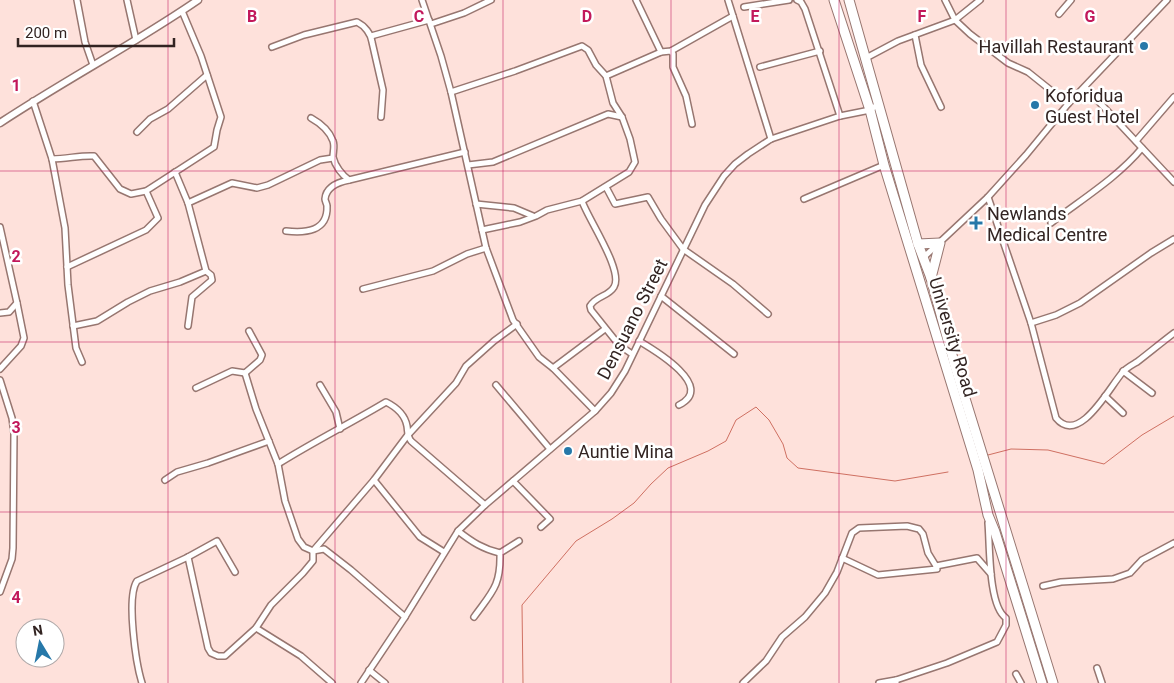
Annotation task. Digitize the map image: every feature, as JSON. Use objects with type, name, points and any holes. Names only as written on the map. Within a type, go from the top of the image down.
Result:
[{"type":"highway","name":"University Road","points":[[834,0],[874,107],[918,244],[931,278],[955,366],[1054,683]]},
{"type":"highway","name":"University Road","points":[[849,0],[866,58],[884,165],[983,488],[988,515],[1042,683]]},
{"type":"highway","points":[[918,244],[940,243],[931,278]]},
{"type":"street","points":[[77,0],[85,42],[93,65]]},
{"type":"street","points":[[127,0],[136,40]]},
{"type":"street","points":[[0,122],[136,40],[198,0]]},
{"type":"street","points":[[422,0],[451,92],[486,248],[513,320],[539,357],[553,368],[595,411]]},
{"type":"street","points":[[371,36],[464,13],[491,0]]},
{"type":"street","points":[[636,0],[661,52]]},
{"type":"street","points":[[728,0],[771,139]]},
{"type":"street","points":[[744,7],[789,0]]},
{"type":"street","points":[[797,0],[801,2],[805,9],[840,116]]},
{"type":"street","points":[[945,0],[955,20],[970,34],[1008,63],[1028,72],[1068,104]]},
{"type":"street","points":[[866,58],[898,41],[955,20],[980,0]]},
{"type":"street","points":[[1059,14],[1071,0]]},
{"type":"street","points":[[914,266],[988,197],[1068,104],[1167,0]]},
{"type":"street","points":[[52,159],[67,160],[86,155],[94,156],[120,189],[131,194],[146,191],[214,147],[216,130],[221,117],[202,56],[182,11]]},
{"type":"street","points":[[606,76],[661,52],[671,51],[733,16]]},
{"type":"street","points":[[272,47],[304,35],[357,22],[364,26],[371,36],[383,90],[381,117]]},
{"type":"street","points":[[915,35],[920,64],[941,107]]},
{"type":"street","points":[[451,92],[582,46],[588,50],[596,65],[606,76],[613,103],[622,116],[630,138],[635,162],[629,172],[606,187],[582,201],[547,210],[536,216],[482,230]]},
{"type":"street","points":[[671,51],[673,54],[673,67],[686,96],[692,124]]},
{"type":"street","points":[[760,67],[820,51]]},
{"type":"street","points":[[137,132],[150,119],[168,109],[207,75]]},
{"type":"street","points":[[1085,87],[1174,182]]},
{"type":"street","points":[[1136,141],[1174,97]]},
{"type":"street","points":[[33,101],[52,159],[65,228],[66,266],[73,326],[76,348],[82,362]]},
{"type":"street","points":[[608,114],[613,103]]},
{"type":"street","name":"Densuano Street","points":[[360,683],[405,617],[458,531],[485,505],[595,411],[611,393],[625,371],[705,205],[724,176],[748,154],[771,139],[874,107]]},
{"type":"street","points":[[468,166],[493,162],[608,114],[622,116]]},
{"type":"street","points":[[311,118],[324,127],[333,142],[333,158],[342,175],[348,180]]},
{"type":"street","points":[[1051,223],[1114,175],[1142,148]]},
{"type":"street","points":[[286,231],[302,233],[318,228],[325,219],[327,191],[338,182],[465,152]]},
{"type":"street","points":[[188,203],[232,183],[257,188],[268,185],[320,160],[333,158]]},
{"type":"street","points":[[804,199],[884,165]]},
{"type":"street","points":[[175,172],[188,203],[206,271],[211,275],[212,280],[192,297],[188,326]]},
{"type":"street","points":[[606,187],[615,204],[648,197],[683,249],[733,284],[768,314]]},
{"type":"street","points":[[66,266],[146,230],[158,218],[146,191]]},
{"type":"street","points":[[988,197],[1031,324],[1056,418],[1060,423],[1066,426],[1077,424],[1088,417],[1123,371],[1174,333]]},
{"type":"street","points":[[582,201],[608,254],[616,277],[616,285],[610,292],[598,297],[590,306],[591,310],[619,345],[632,354]]},
{"type":"street","points":[[476,204],[514,208],[525,214],[536,216]]},
{"type":"street","points":[[0,229],[24,338],[21,346],[0,369]]},
{"type":"street","points":[[1031,324],[1056,316],[1080,303],[1174,239]]},
{"type":"street","points":[[362,289],[433,271],[468,254],[486,248]]},
{"type":"street","points":[[73,326],[98,321],[150,291],[180,282],[206,271]]},
{"type":"street","points":[[661,296],[734,354]]},
{"type":"street","points":[[0,313],[8,312],[17,303]]},
{"type":"street","points":[[188,557],[210,654],[225,656],[256,628],[271,604],[303,573],[313,560],[313,551],[374,480],[407,436],[456,383],[466,366],[517,324]]},
{"type":"street","points":[[553,368],[605,329]]},
{"type":"street","points":[[196,388],[232,371],[245,373],[260,360],[262,355],[249,330]]},
{"type":"street","points":[[639,340],[666,360],[691,385],[692,394],[688,401],[680,405]]},
{"type":"street","points":[[1123,371],[1152,393]]},
{"type":"street","points":[[245,373],[256,409],[278,464],[284,501],[298,539],[304,547],[313,551],[324,549],[337,558],[405,617]]},
{"type":"street","points":[[0,380],[12,418],[15,465],[12,559],[0,592]]},
{"type":"street","points":[[320,385],[336,412],[340,429]]},
{"type":"street","points":[[496,385],[550,449]]},
{"type":"street","points":[[1105,396],[1123,413]]},
{"type":"street","points":[[278,464],[386,402],[403,415],[407,436],[485,505]]},
{"type":"street","points":[[165,480],[177,472],[270,441]]},
{"type":"street","points":[[374,480],[420,537],[444,552]]},
{"type":"street","points":[[513,481],[550,519],[542,527]]},
{"type":"street","points":[[879,683],[896,682],[997,642],[1006,625],[1006,618],[1002,615],[993,590],[988,515]]},
{"type":"street","points":[[743,683],[766,661],[782,637],[805,617],[825,593],[837,572],[852,533],[859,528],[907,526],[919,529],[923,534],[928,553],[936,566]]},
{"type":"street","points":[[458,531],[485,550],[500,553],[519,541]]},
{"type":"street","points":[[142,683],[136,656],[132,616],[134,586],[137,582],[217,541],[235,572]]},
{"type":"street","points":[[1043,586],[1061,582],[1113,579],[1130,573],[1142,560],[1174,543]]},
{"type":"street","points":[[474,618],[494,590],[499,579],[500,553]]},
{"type":"street","points":[[842,558],[878,576],[937,569],[936,566]]},
{"type":"street","points":[[936,566],[977,558],[991,574]]},
{"type":"street","points":[[256,628],[301,656],[332,683]]},
{"type":"street","points":[[1097,668],[1102,683]]},
{"type":"street","points":[[369,670],[386,683]]},
{"type":"street","points":[[1016,674],[1021,683]]},
{"type":"waterway","points":[[523,683],[522,605],[576,541],[634,503],[668,468],[726,441],[736,420],[756,407],[769,420],[783,444],[787,458],[798,468],[895,481],[948,472]]},
{"type":"waterway","points":[[988,455],[1011,449],[1048,450],[1104,464],[1142,435],[1174,416]]},
{"type":"place","name":"Havillah Restaurant","points":[[1144,46]]},
{"type":"place","name":"Koforidua Guest Hotel","points":[[1035,105]]},
{"type":"place","name":"Newlands Medical Centre","points":[[976,223]]},
{"type":"place","name":"Auntie Mina","points":[[568,451]]}]
